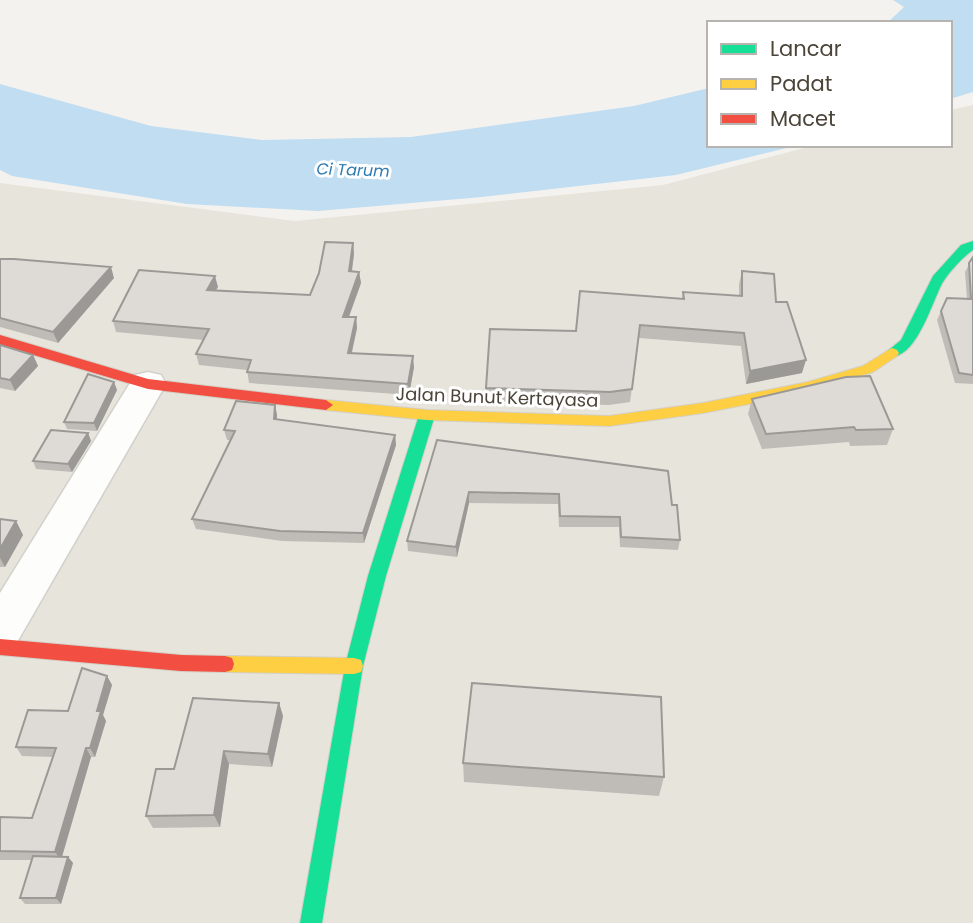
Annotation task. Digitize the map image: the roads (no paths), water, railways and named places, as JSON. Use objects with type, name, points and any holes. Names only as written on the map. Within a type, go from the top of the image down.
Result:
[{"type":"street","name":"Jalan Bunut Kertayasa","points":[[0,340],[148,384],[234,396],[427,415],[609,421],[703,408],[809,387],[868,369],[907,343],[937,279],[966,248],[973,245]]},
{"type":"street","points":[[0,631],[148,384]]},
{"type":"street","points":[[311,923],[354,666],[377,576],[427,415]]},
{"type":"street","points":[[0,647],[181,663],[354,666]]},
{"type":"water","points":[[893,0],[973,0],[973,92],[952,98],[952,21],[889,21],[904,7]]},
{"type":"water","name":"Ci Tarum","points":[[0,84],[151,126],[262,140],[411,137],[634,106],[707,88],[707,147],[791,147],[676,175],[482,197],[318,211],[187,204],[12,176],[0,170]]}]
